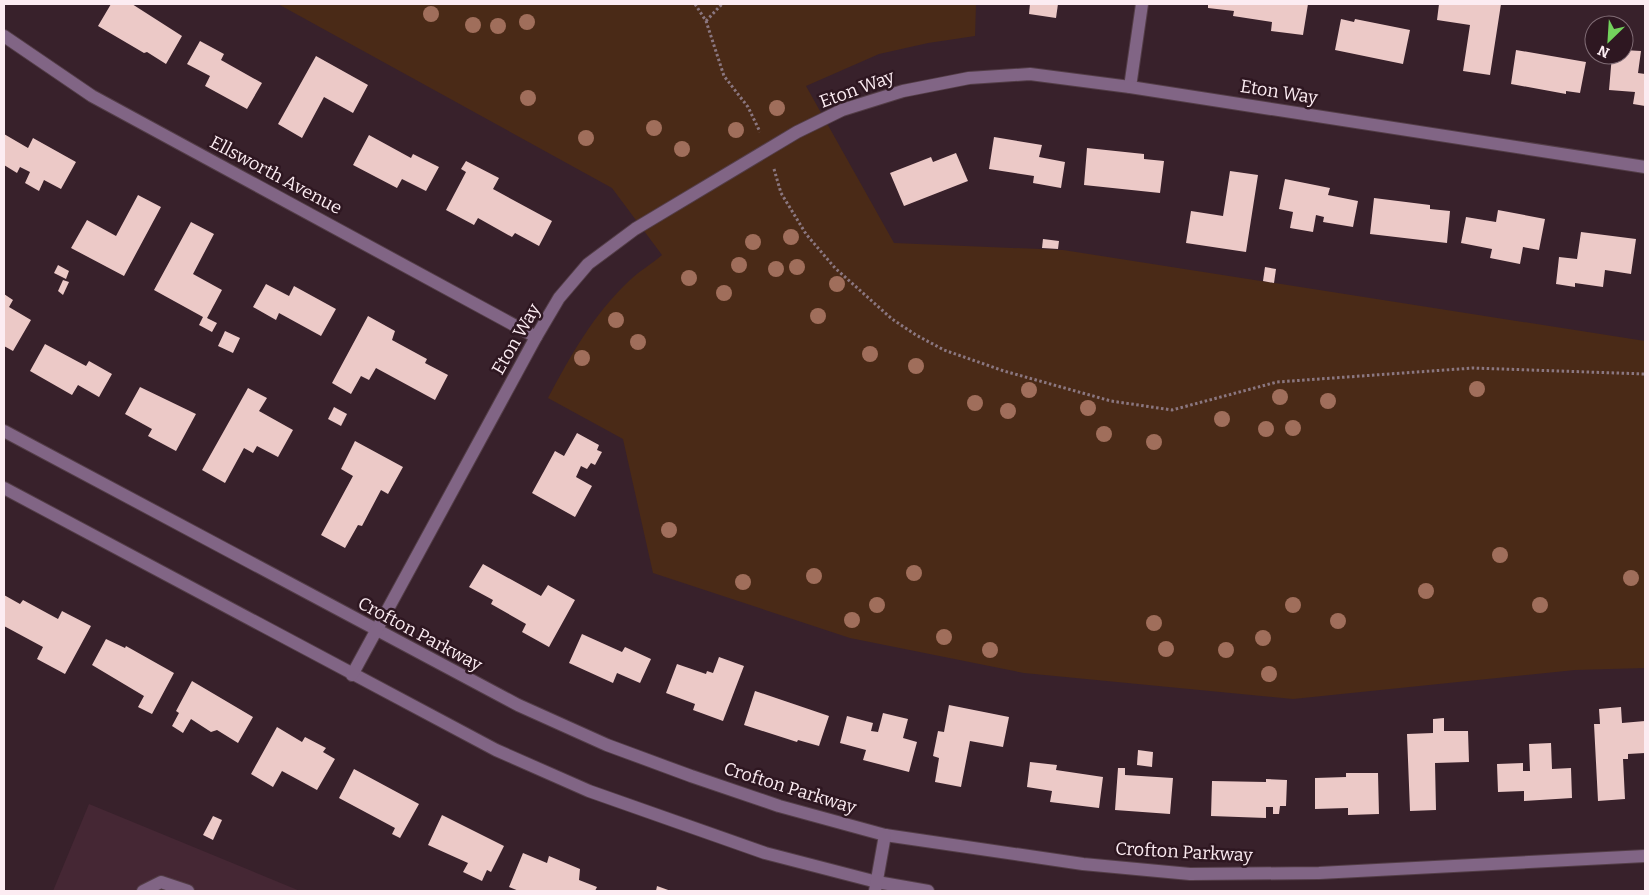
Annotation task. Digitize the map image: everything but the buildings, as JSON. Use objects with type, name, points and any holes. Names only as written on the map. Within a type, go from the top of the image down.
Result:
[{"type":"street","points":[[1130,87],[1142,4]]},
{"type":"street","name":"Ellsworth Avenue","points":[[4,36],[92,96],[536,337]]},
{"type":"street","name":"Eton Way","points":[[352,675],[536,337],[559,298],[588,264],[635,229],[797,132],[842,110],[903,91],[969,78],[1030,74],[1130,87],[1645,167]]},
{"type":"street","name":"Crofton Parkway","points":[[4,431],[518,705],[607,745],[779,806],[885,835],[1083,864],[1190,874],[1319,873],[1645,856]]},
{"type":"street","points":[[4,488],[496,750],[588,791],[765,853],[876,887],[928,891]]},
{"type":"street","points":[[876,887],[885,835]]},
{"type":"street","points":[[143,891],[160,882],[188,891]]},
{"type":"path","points":[[695,4],[706,22],[724,76],[748,107],[768,149],[780,193],[806,234],[835,268],[892,319],[944,350],[1004,370],[1111,401],[1172,410],[1277,382],[1474,368],[1645,374]]},
{"type":"path","points":[[706,22],[722,4]]},
{"type":"shaded area","points":[[278,4],[976,4],[975,36],[928,43],[879,54],[806,86],[894,243],[1063,250],[1645,341],[1645,668],[1575,670],[1293,699],[1024,673],[850,638],[653,573],[623,439],[548,398],[574,351],[604,308],[633,277],[662,255],[612,188]]},
{"type":"shaded area","points":[[89,804],[300,891],[53,891]]}]
